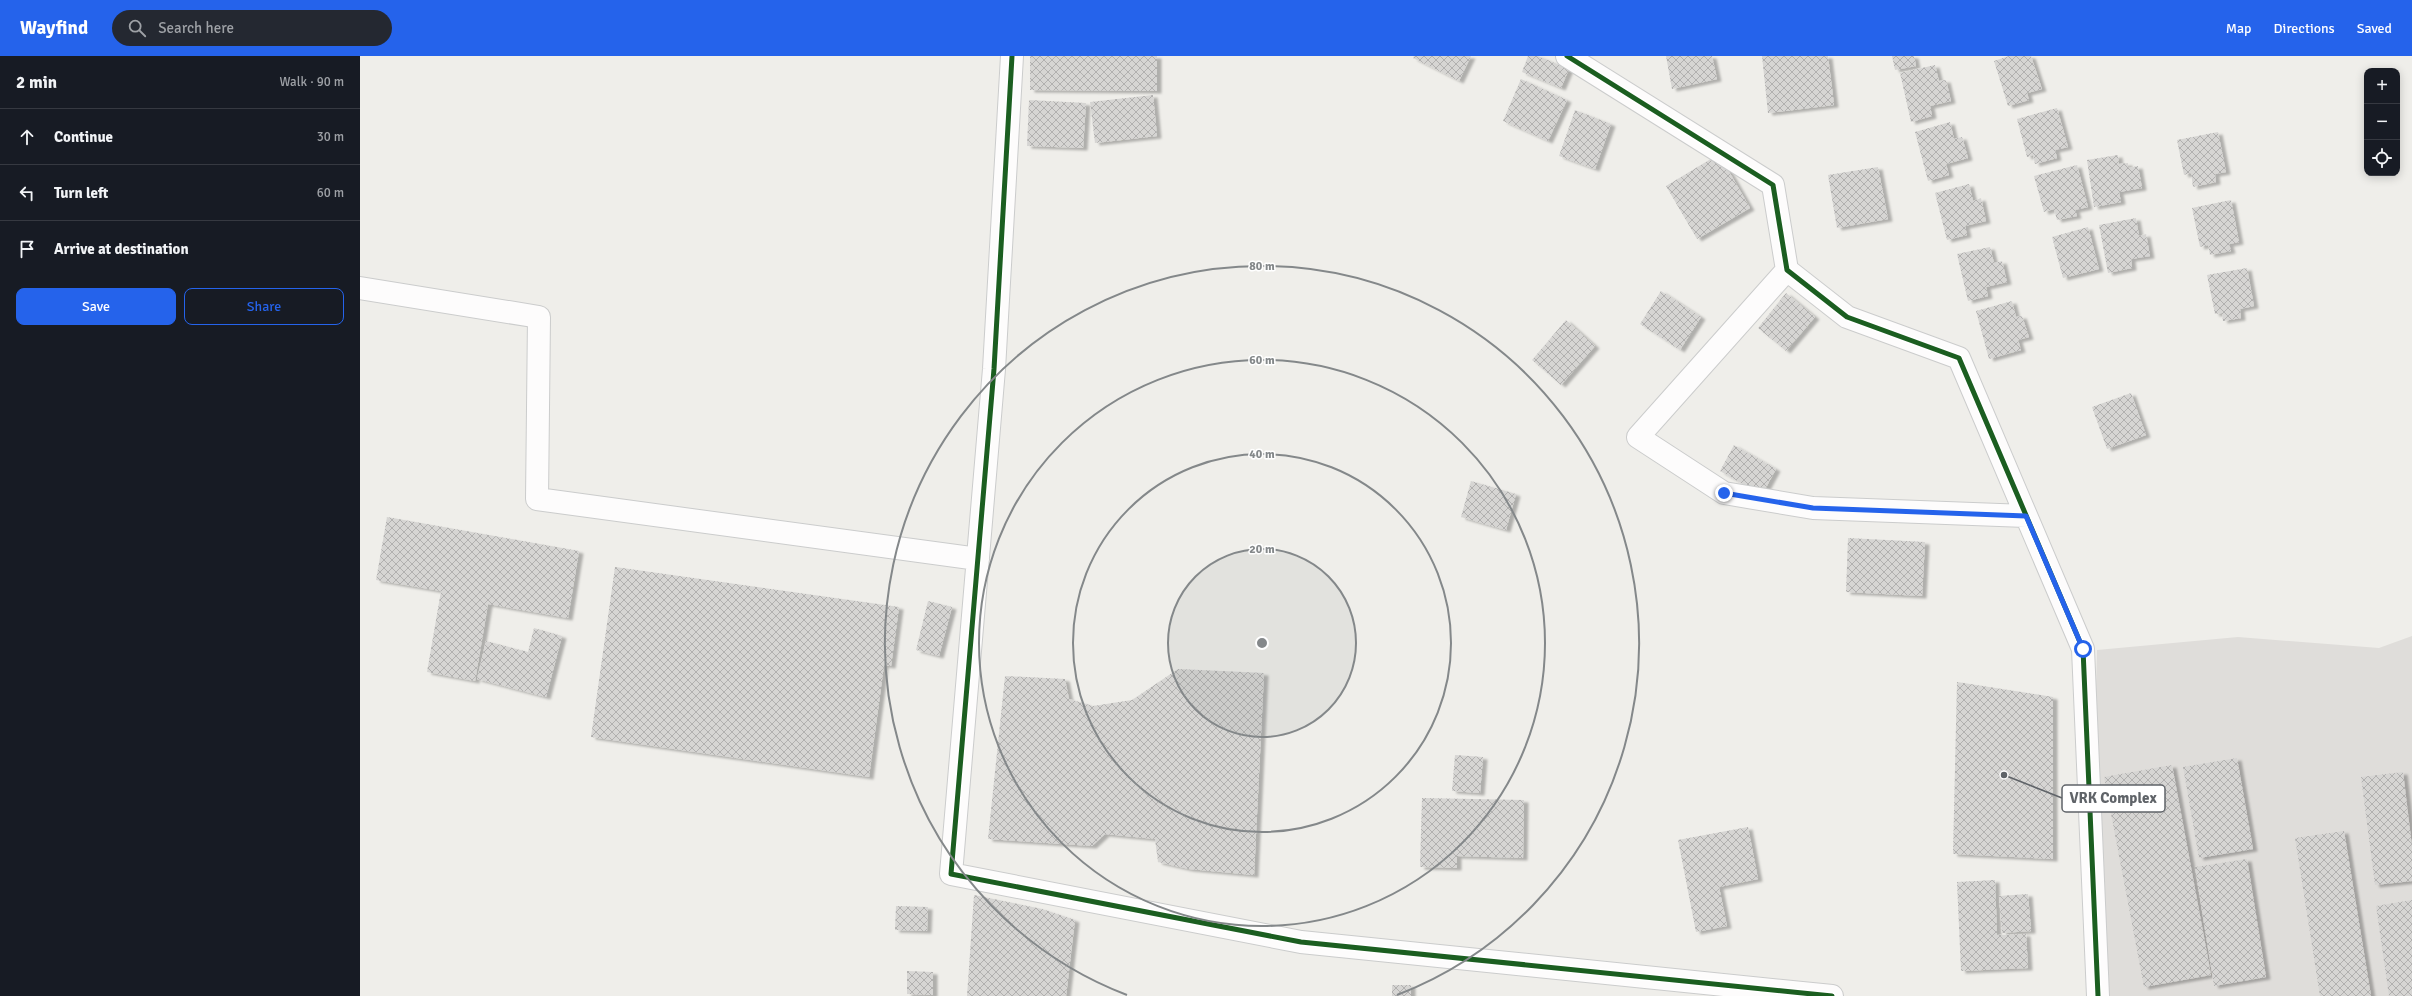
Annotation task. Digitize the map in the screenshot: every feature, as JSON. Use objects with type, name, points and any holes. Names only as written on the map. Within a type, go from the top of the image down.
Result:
[{"type":"street","points":[[1012,56],[994,369],[951,874],[1302,942],[1832,996]]},
{"type":"street","points":[[1567,56],[1773,185],[1786,270],[1847,317],[1959,358],[2083,649],[2098,996]]},
{"type":"street","points":[[1786,270],[1638,437],[1724,493],[1813,508],[2026,516]]},
{"type":"street","points":[[360,288],[538,317],[537,499],[978,559]]},
{"type":"shaded area","points":[[2412,636],[2412,996],[2106,996],[2094,776],[2097,650],[2238,637],[2379,648]]},
{"type":"building","points":[[1030,56],[1157,56],[1157,91],[1030,90]]},
{"type":"building","points":[[1414,56],[1471,56],[1459,81],[1413,58]]},
{"type":"building","points":[[1528,56],[1538,56],[1569,69],[1561,88],[1522,72]]},
{"type":"building","points":[[1666,56],[1712,56],[1717,79],[1672,89]]},
{"type":"building","points":[[1762,56],[1828,56],[1834,105],[1768,113]]},
{"type":"building","points":[[1892,56],[1914,56],[1916,66],[1895,70]]},
{"type":"building","points":[[2009,56],[2031,56],[2042,89],[2027,93],[2029,100],[2008,106],[1994,61]]},
{"type":"building","points":[[1935,65],[1939,81],[1946,80],[1951,101],[1930,106],[1932,116],[1911,122],[1900,73]]},
{"type":"building","points":[[1521,79],[1567,100],[1548,141],[1503,121]]},
{"type":"building","points":[[1153,95],[1157,136],[1095,143],[1090,102]]},
{"type":"building","points":[[1029,100],[1086,103],[1083,148],[1027,146]]},
{"type":"building","points":[[2057,108],[2068,147],[2055,150],[2057,158],[2035,164],[2033,155],[2027,157],[2017,119]]},
{"type":"building","points":[[1575,110],[1611,124],[1595,169],[1559,156]]},
{"type":"building","points":[[1950,122],[1954,139],[1962,137],[1968,158],[1946,164],[1949,175],[1928,181],[1915,132]]},
{"type":"building","points":[[2218,132],[2226,172],[2215,174],[2216,182],[2193,187],[2191,173],[2184,175],[2177,140]]},
{"type":"building","points":[[1719,154],[1750,208],[1697,239],[1666,186]]},
{"type":"building","points":[[2118,155],[2119,164],[2128,163],[2128,168],[2138,166],[2142,188],[2119,192],[2121,202],[2094,207],[2087,160]]},
{"type":"building","points":[[2077,165],[2088,207],[2075,210],[2077,216],[2057,220],[2054,209],[2044,212],[2034,176]]},
{"type":"building","points":[[1878,167],[1888,219],[1837,228],[1828,175]]},
{"type":"building","points":[[1969,184],[1973,201],[1981,198],[1986,221],[1965,226],[1967,235],[1947,240],[1935,193]]},
{"type":"building","points":[[2231,200],[2239,242],[2229,244],[2231,251],[2210,255],[2208,245],[2200,247],[2192,208]]},
{"type":"building","points":[[2136,218],[2139,236],[2146,234],[2150,256],[2131,259],[2132,268],[2108,273],[2099,225]]},
{"type":"building","points":[[2088,227],[2099,269],[2063,278],[2052,237]]},
{"type":"building","points":[[1990,247],[1994,263],[2002,261],[2007,282],[1986,287],[1988,296],[1968,301],[1957,254]]},
{"type":"building","points":[[2247,268],[2254,306],[2240,309],[2241,318],[2223,321],[2222,313],[2215,314],[2207,275]]},
{"type":"building","points":[[1661,291],[1701,317],[1680,350],[1640,324]]},
{"type":"building","points":[[1786,293],[1815,317],[1786,351],[1758,328]]},
{"type":"building","points":[[2012,301],[2016,317],[2022,316],[2029,337],[2018,340],[2021,350],[1989,359],[1976,311]]},
{"type":"building","points":[[1566,320],[1595,346],[1561,385],[1532,360]]},
{"type":"building","points":[[2131,393],[2146,435],[2107,449],[2092,407]]},
{"type":"building","points":[[1734,445],[1776,469],[1762,495],[1720,471]]},
{"type":"building","points":[[1471,481],[1516,494],[1506,530],[1461,517]]},
{"type":"building","points":[[387,517],[579,551],[568,618],[488,604],[475,681],[427,672],[441,591],[376,580]]},
{"type":"building","points":[[1848,538],[1925,542],[1922,596],[1846,592]]},
{"type":"building","points":[[615,567],[899,607],[891,666],[884,665],[869,777],[591,737]]},
{"type":"building","points":[[928,601],[952,607],[939,656],[916,650]]},
{"type":"building","points":[[534,628],[562,636],[546,697],[477,679],[486,641],[528,652]]},
{"type":"building","points":[[1178,669],[1264,673],[1254,875],[1189,869],[1158,862],[1155,839],[1105,834],[1092,846],[988,839],[1005,676],[1065,679],[1069,699],[1093,706],[1132,700]]},
{"type":"building","points":[[1957,682],[2053,697],[2053,859],[1953,854]]},
{"type":"building","points":[[1455,755],[1483,757],[1480,793],[1452,791]]},
{"type":"building","points":[[2237,758],[2253,849],[2199,858],[2183,767]]},
{"type":"building","points":[[2172,765],[2211,975],[2144,987],[2104,777]]},
{"type":"building","points":[[2403,772],[2412,847],[2412,881],[2375,885],[2361,777]]},
{"type":"building","points":[[1422,798],[1524,800],[1523,858],[1457,856],[1457,868],[1420,867]]},
{"type":"building","points":[[1748,827],[1758,879],[1719,887],[1727,926],[1696,932],[1678,840]]},
{"type":"building","points":[[2344,831],[2371,996],[2320,996],[2295,838]]},
{"type":"building","points":[[2247,859],[2266,977],[2214,986],[2195,867]]},
{"type":"building","points":[[1995,880],[1997,935],[2026,934],[2028,968],[1961,971],[1957,882]]},
{"type":"building","points":[[2028,894],[2031,931],[2002,933],[1999,896]]},
{"type":"building","points":[[974,895],[1042,909],[1075,920],[1066,996],[967,996]]},
{"type":"building","points":[[2412,900],[2412,996],[2389,996],[2376,906]]},
{"type":"building","points":[[896,906],[928,907],[927,931],[895,930]]},
{"type":"building","points":[[907,971],[933,972],[933,995],[907,994]]},
{"type":"building","points":[[1392,985],[1411,985],[1411,996],[1392,996]]},
{"type":"cycle path","points":[[1012,56],[994,369],[951,874],[1301,942],[1832,996]]},
{"type":"cycle path","points":[[1567,56],[1773,185],[1787,270],[1847,317],[1959,358],[2083,649],[2098,996]]},
{"type":"place","name":"VRK Complex","points":[[2004,775]]},
{"type":"route","points":[[1724,493],[1813,508],[2026,516],[2083,649]]}]
